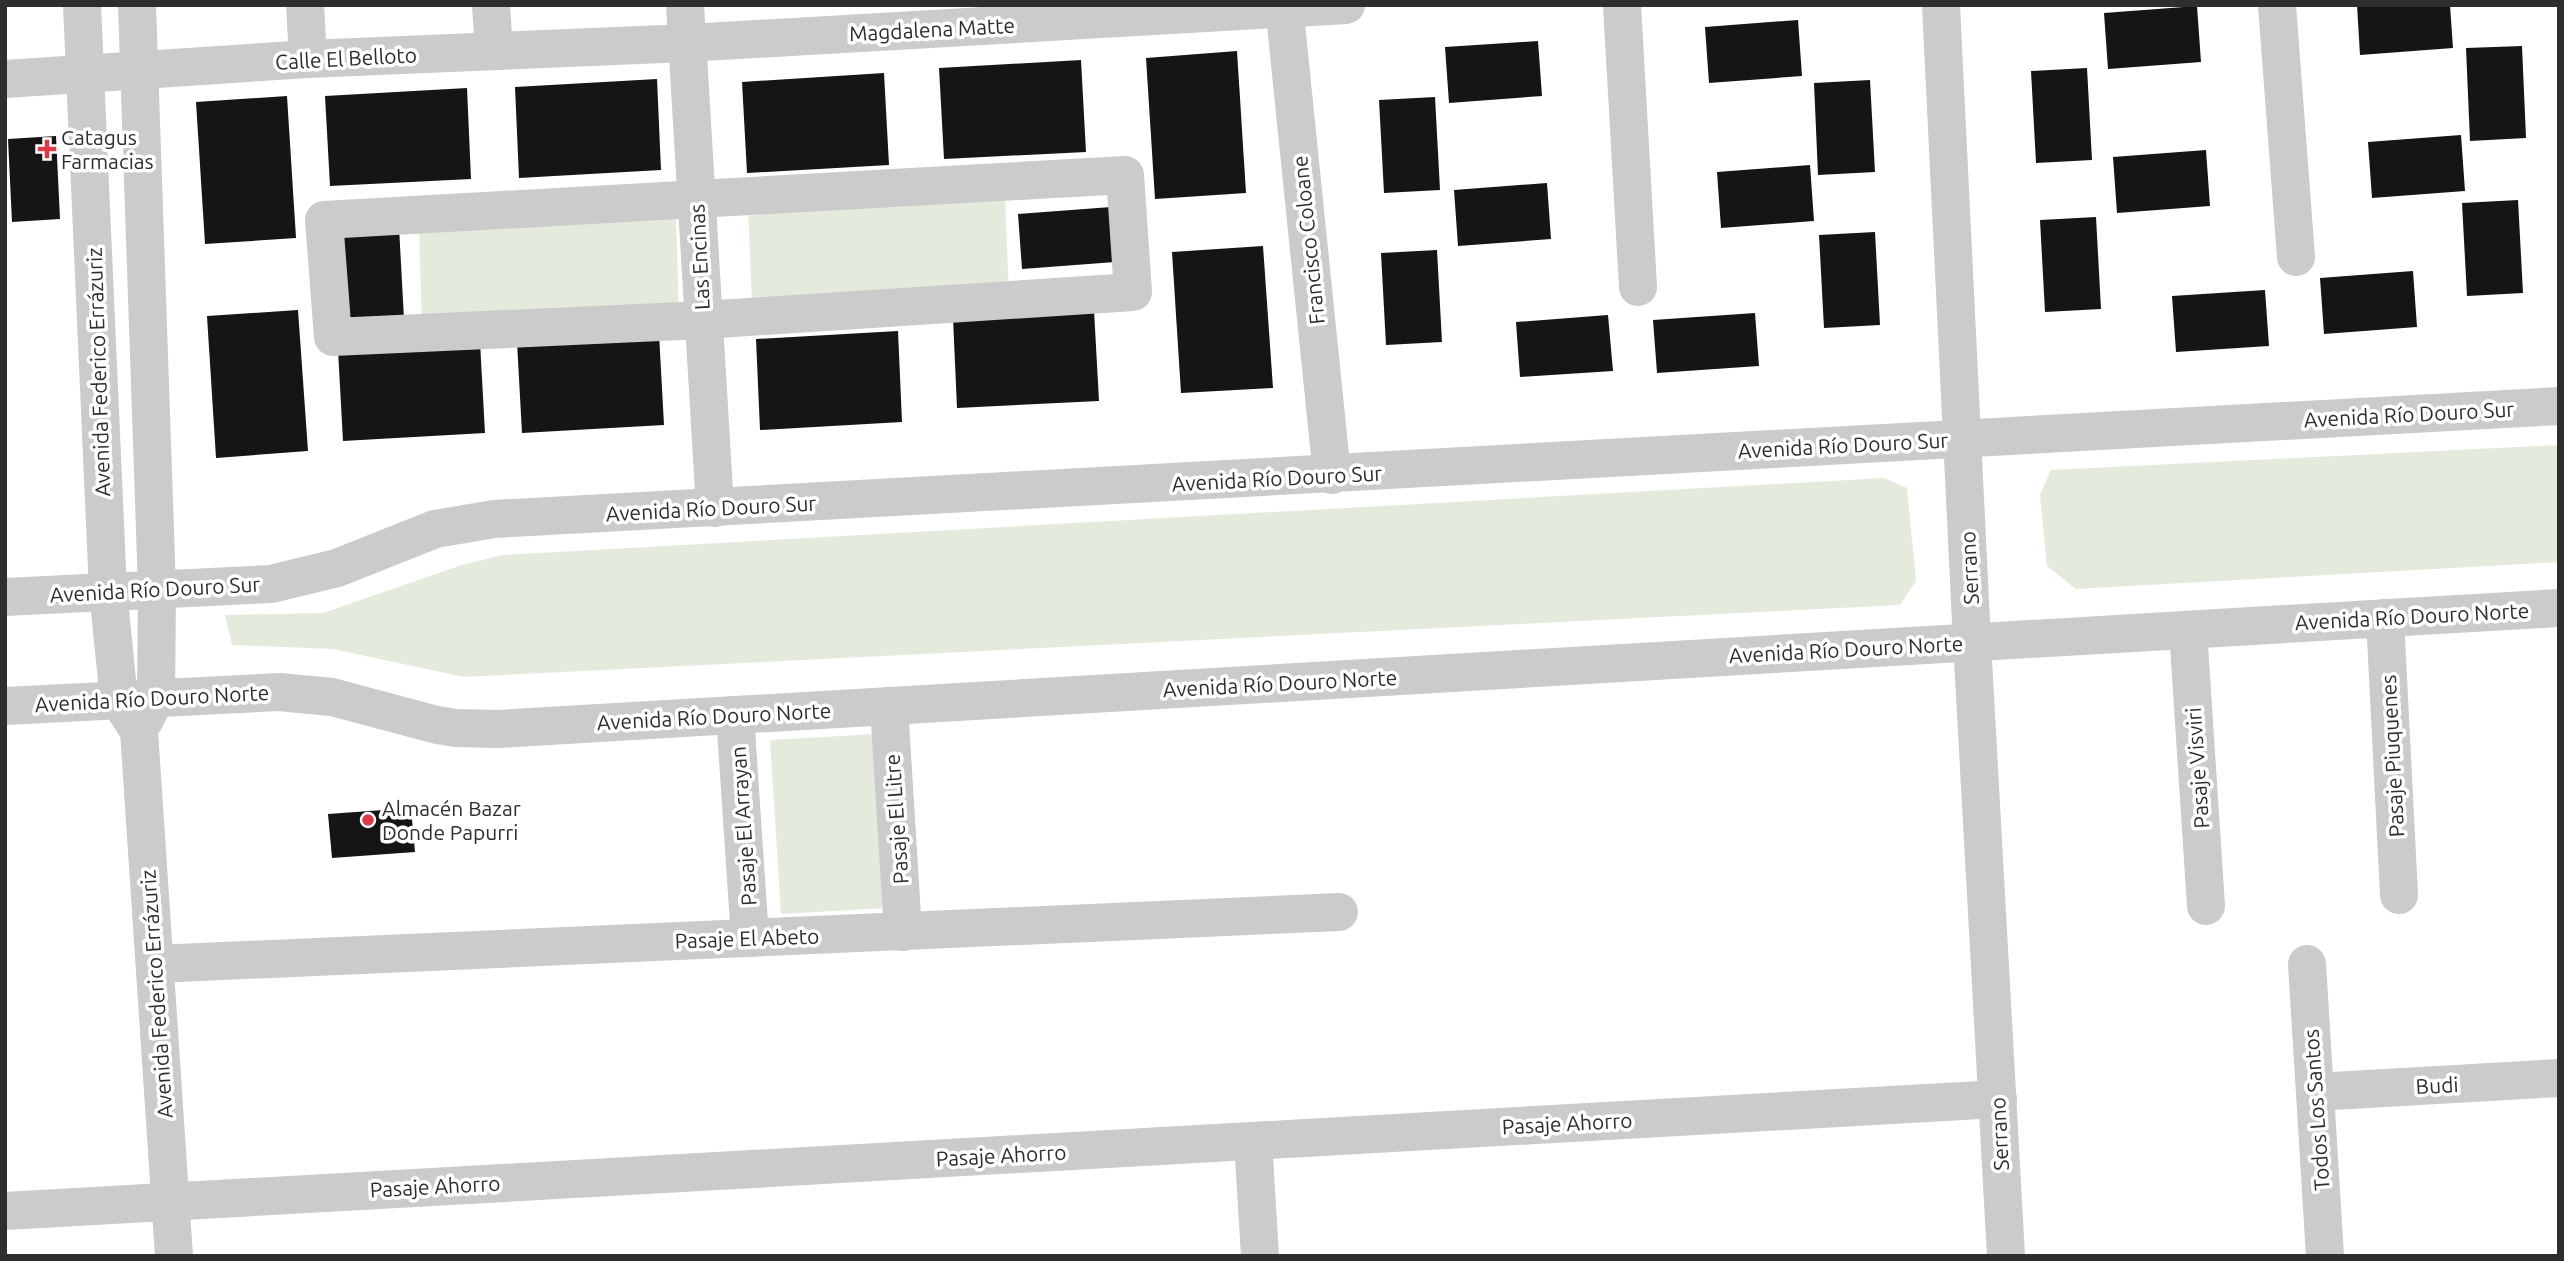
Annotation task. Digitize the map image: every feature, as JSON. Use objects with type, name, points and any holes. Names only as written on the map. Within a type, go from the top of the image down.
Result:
[{"type":"street","name":"Avenida Federico Errázuriz","points":[[82,5],[108,591],[129,716],[155,964],[174,1256]]},
{"type":"street","points":[[137,5],[157,589],[156,698]]},
{"type":"street","points":[[305,5],[308,59]]},
{"type":"street","points":[[491,5],[494,51]]},
{"type":"street","name":"Las Encinas","points":[[685,5],[715,508]]},
{"type":"street","name":"Magdalena Matte","points":[[687,43],[1346,5]]},
{"type":"street","points":[[1622,5],[1638,287]]},
{"type":"street","name":"Serrano","points":[[1941,5],[2006,1256]]},
{"type":"street","points":[[2277,5],[2296,257]]},
{"type":"street","name":"Francisco Coloane","points":[[1284,7],[1332,475]]},
{"type":"street","name":"Calle El Belloto","points":[[5,79],[308,59],[687,43]]},
{"type":"street","points":[[1125,175],[1133,292],[703,320],[333,337],[324,220],[1125,175]]},
{"type":"street","name":"Avenida Río Douro Sur","points":[[5,597],[261,585],[337,568],[405,539],[464,523],[495,519],[2559,406]]},
{"type":"street","name":"Avenida Río Douro Norte","points":[[5,706],[129,716],[156,698],[254,692],[303,693],[359,704],[437,725],[477,729],[2559,608]]},
{"type":"street","name":"Pasaje Piuquenes","points":[[2385,618],[2399,895]]},
{"type":"street","name":"Pasaje Visviri","points":[[2188,629],[2206,906]]},
{"type":"street","name":"Pasaje El Litre","points":[[888,706],[903,932]]},
{"type":"street","name":"Pasaje El Arrayan","points":[[735,715],[750,938]]},
{"type":"street","name":"Pasaje El Abeto","points":[[155,964],[1339,912]]},
{"type":"street","name":"Todos Los Santos","points":[[2307,964],[2325,1256]]},
{"type":"street","name":"Budi","points":[[2315,1092],[2559,1078]]},
{"type":"street","name":"Pasaje Ahorro","points":[[5,1211],[1997,1099]]},
{"type":"street","points":[[1253,1141],[1259,1256]]},
{"type":"green space","points":[[1005,197],[1009,295],[752,305],[748,207]]},
{"type":"green space","points":[[676,218],[679,316],[422,327],[419,228]]},
{"type":"green space","points":[[2559,445],[2559,562],[2076,589],[2047,566],[2040,495],[2051,470]]},
{"type":"green space","points":[[1884,478],[1907,488],[1916,581],[1900,605],[464,677],[333,649],[232,645],[225,615],[323,613],[462,565],[502,555]]},
{"type":"green space","points":[[876,734],[886,908],[781,914],[770,740]]},
{"type":"building","points":[[2357,5],[2450,5],[2453,48],[2360,55]]},
{"type":"building","points":[[2197,6],[2201,62],[2108,69],[2104,13]]},
{"type":"building","points":[[1798,20],[1802,76],[1709,83],[1705,27]]},
{"type":"building","points":[[1538,41],[1542,96],[1449,103],[1445,47]]},
{"type":"building","points":[[2522,46],[2526,138],[2470,141],[2466,48]]},
{"type":"building","points":[[1237,51],[1246,193],[1155,199],[1146,58]]},
{"type":"building","points":[[1081,60],[1086,152],[944,159],[939,68]]},
{"type":"building","points":[[2087,68],[2092,160],[2036,163],[2031,71]]},
{"type":"building","points":[[884,73],[889,165],[747,173],[742,82]]},
{"type":"building","points":[[657,79],[661,170],[519,178],[515,87]]},
{"type":"building","points":[[1870,80],[1875,172],[1818,175],[1814,83]]},
{"type":"building","points":[[467,88],[471,179],[330,186],[325,96]]},
{"type":"building","points":[[287,96],[296,238],[205,244],[196,102]]},
{"type":"building","points":[[1435,97],[1440,190],[1384,193],[1379,100]]},
{"type":"building","points":[[2461,135],[2465,191],[2372,198],[2368,142]]},
{"type":"building","points":[[56,136],[60,219],[12,222],[8,139]]},
{"type":"building","points":[[2206,150],[2210,206],[2117,213],[2113,157]]},
{"type":"building","points":[[1810,165],[1814,221],[1721,228],[1717,172]]},
{"type":"building","points":[[1547,183],[1551,239],[1458,246],[1454,190]]},
{"type":"building","points":[[2518,200],[2523,293],[2467,296],[2462,203]]},
{"type":"building","points":[[1111,207],[1115,262],[1022,269],[1018,214]]},
{"type":"building","points":[[2096,217],[2101,309],[2045,312],[2040,220]]},
{"type":"building","points":[[399,227],[404,319],[348,322],[343,229]]},
{"type":"building","points":[[1875,232],[1880,325],[1824,328],[1819,235]]},
{"type":"building","points":[[1263,246],[1273,388],[1181,393],[1172,252]]},
{"type":"building","points":[[1437,250],[1442,342],[1386,345],[1381,253]]},
{"type":"building","points":[[2413,271],[2417,327],[2324,334],[2320,278]]},
{"type":"building","points":[[2265,290],[2269,346],[2176,352],[2172,296]]},
{"type":"building","points":[[298,310],[308,451],[216,458],[207,316]]},
{"type":"building","points":[[1094,310],[1099,401],[957,408],[953,318]]},
{"type":"building","points":[[1755,313],[1759,366],[1657,373],[1653,320]]},
{"type":"building","points":[[1608,315],[1613,371],[1520,377],[1516,322]]},
{"type":"building","points":[[898,331],[902,422],[760,430],[756,339]]},
{"type":"building","points":[[659,334],[664,425],[522,433],[517,342]]},
{"type":"building","points":[[480,342],[485,433],[343,441],[338,350]]},
{"type":"building","points":[[411,808],[415,852],[332,858],[328,814]]},
{"type":"place","name":"Catagus Farmacias","points":[[47,149]]},
{"type":"place","name":"Almacén Bazar Donde Papurri","points":[[368,820]]}]
